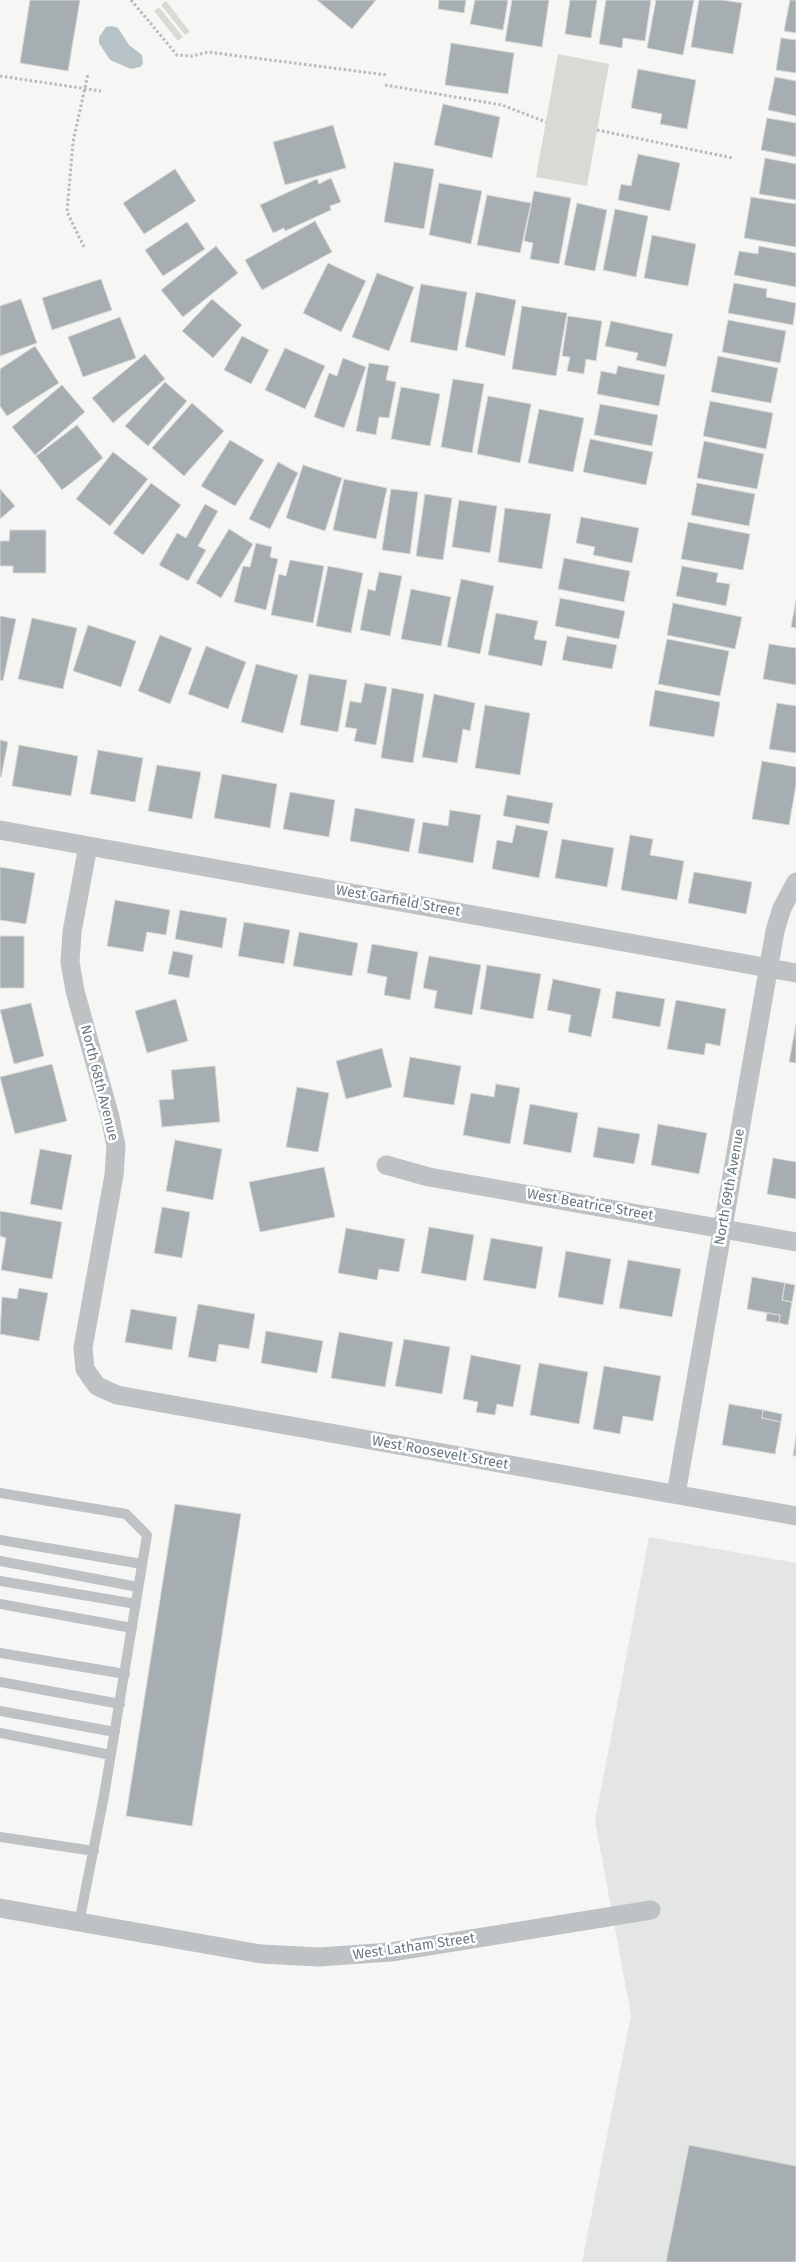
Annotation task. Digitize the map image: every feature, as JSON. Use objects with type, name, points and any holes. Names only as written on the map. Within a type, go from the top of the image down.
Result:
[{"type":"street","name":"West Garfield Street","points":[[0,830],[796,973]]},
{"type":"street","name":"North 68th Avenue","points":[[88,846],[72,932],[70,962],[75,991],[110,1117],[116,1146],[114,1175],[83,1348],[85,1369],[90,1378]]},
{"type":"street","name":"North 69th Avenue","points":[[676,1494],[778,919],[796,882]]},
{"type":"street","name":"West Beatrice Street","points":[[386,1165],[429,1177],[796,1242]]},
{"type":"street","name":"West Roosevelt Street","points":[[90,1378],[97,1386],[117,1395],[796,1516]]},
{"type":"street","name":"West Latham Street","points":[[0,1908],[260,1954],[319,1957],[391,1952],[651,1910]]},
{"type":"lane","points":[[0,1493],[126,1514],[147,1536],[120,1704],[79,1923]]},
{"type":"lane","points":[[0,1540],[142,1564]]},
{"type":"lane","points":[[0,1561],[138,1586]]},
{"type":"lane","points":[[0,1581],[136,1604]]},
{"type":"lane","points":[[0,1604],[132,1628]]},
{"type":"lane","points":[[0,1653],[125,1674]]},
{"type":"lane","points":[[0,1682],[120,1704]]},
{"type":"lane","points":[[0,1711],[115,1732]]},
{"type":"lane","points":[[0,1733],[111,1755]]},
{"type":"lane","points":[[0,1836],[94,1851]]},
{"type":"path","points":[[131,0],[177,56],[192,56],[208,52],[387,75]]},
{"type":"path","points":[[138,18],[142,14]]},
{"type":"path","points":[[84,247],[67,212],[73,142],[88,74]]},
{"type":"path","points":[[0,76],[101,91]]},
{"type":"path","points":[[385,85],[502,105],[546,122]]},
{"type":"path","points":[[597,130],[733,158]]},
{"type":"shaded area","points":[[166,1],[190,32],[185,35],[161,5]]},
{"type":"shaded area","points":[[159,7],[183,37],[178,41],[154,11]]},
{"type":"shaded area","points":[[106,27],[118,28],[129,45],[142,55],[143,64],[140,67],[131,69],[110,60],[99,43],[99,37]]},
{"type":"shaded area","points":[[558,54],[609,64],[587,186],[536,177]]},
{"type":"shaded area","points":[[649,1537],[796,1563],[796,2262],[582,2262],[631,2015],[595,1821]]},
{"type":"building","points":[[30,0],[80,0],[68,71],[20,63]]},
{"type":"building","points":[[317,0],[376,0],[352,29]]},
{"type":"building","points":[[439,0],[466,0],[464,13],[438,9]]},
{"type":"building","points":[[475,0],[508,0],[503,30],[470,24]]},
{"type":"building","points":[[512,0],[549,0],[542,47],[505,41]]},
{"type":"building","points":[[570,0],[597,0],[591,38],[565,34]]},
{"type":"building","points":[[606,0],[651,0],[645,41],[623,38],[622,48],[599,44]]},
{"type":"building","points":[[656,0],[694,0],[683,55],[647,48]]},
{"type":"building","points":[[699,0],[722,0],[742,3],[733,54],[691,47]]},
{"type":"building","points":[[790,0],[796,0],[796,33],[784,31]]},
{"type":"building","points":[[781,38],[796,40],[796,73],[776,70]]},
{"type":"building","points":[[451,43],[514,53],[508,94],[445,85]]},
{"type":"building","points":[[638,69],[696,80],[687,129],[660,124],[662,114],[631,108]]},
{"type":"building","points":[[775,77],[796,81],[796,116],[768,110]]},
{"type":"building","points":[[443,104],[500,117],[492,158],[434,145]]},
{"type":"building","points":[[767,118],[796,123],[796,157],[761,150]]},
{"type":"building","points":[[333,125],[346,168],[285,185],[273,142]]},
{"type":"building","points":[[638,154],[680,163],[670,211],[618,200],[621,184],[631,186]]},
{"type":"building","points":[[765,158],[796,164],[796,200],[759,194]]},
{"type":"building","points":[[394,162],[434,169],[424,229],[384,222]]},
{"type":"building","points":[[175,169],[196,201],[144,234],[123,203]]},
{"type":"building","points":[[331,178],[341,202],[330,206],[331,210],[285,231],[284,228],[273,233],[260,205],[317,179],[319,184]]},
{"type":"building","points":[[439,183],[482,191],[471,244],[429,235]]},
{"type":"building","points":[[534,191],[571,198],[559,264],[530,259],[533,243],[524,241]]},
{"type":"building","points":[[487,195],[531,203],[520,253],[477,245]]},
{"type":"building","points":[[751,197],[796,204],[796,247],[744,238]]},
{"type":"building","points":[[577,203],[607,210],[595,271],[564,265]]},
{"type":"building","points":[[615,209],[648,216],[636,277],[603,270]]},
{"type":"building","points":[[315,221],[332,252],[262,290],[245,260]]},
{"type":"building","points":[[187,222],[205,249],[163,276],[145,250]]},
{"type":"building","points":[[652,235],[696,244],[688,286],[644,278]]},
{"type":"building","points":[[216,246],[238,273],[183,317],[161,290]]},
{"type":"building","points":[[759,246],[796,253],[796,287],[734,275],[739,251],[758,254]]},
{"type":"building","points":[[328,263],[366,281],[341,332],[303,313]]},
{"type":"building","points":[[377,273],[414,287],[389,351],[352,337]]},
{"type":"building","points":[[101,279],[112,310],[52,330],[42,298]]},
{"type":"building","points":[[734,283],[767,289],[766,297],[796,303],[793,325],[728,313]]},
{"type":"building","points":[[421,284],[467,292],[457,351],[410,342]]},
{"type":"building","points":[[476,292],[516,300],[505,356],[465,347]]},
{"type":"building","points":[[21,299],[37,343],[0,356],[0,306]]},
{"type":"building","points":[[212,299],[242,325],[213,358],[182,331]]},
{"type":"building","points":[[522,306],[567,313],[556,376],[512,369]]},
{"type":"building","points":[[568,316],[602,321],[596,361],[586,359],[584,374],[567,371],[570,357],[562,356]]},
{"type":"building","points":[[120,317],[136,358],[83,377],[68,337]]},
{"type":"building","points":[[728,320],[786,331],[780,363],[722,352]]},
{"type":"building","points":[[611,321],[673,334],[666,367],[636,360],[638,353],[605,346]]},
{"type":"building","points":[[242,336],[269,350],[251,384],[224,370]]},
{"type":"building","points":[[35,346],[59,383],[7,416],[0,406],[0,369]]},
{"type":"building","points":[[285,348],[325,366],[305,409],[265,390]]},
{"type":"building","points":[[145,354],[165,379],[113,423],[92,398]]},
{"type":"building","points":[[718,356],[778,368],[771,403],[711,392]]},
{"type":"building","points":[[343,358],[366,367],[344,428],[314,417],[329,373],[337,376]]},
{"type":"building","points":[[369,363],[389,366],[386,380],[396,382],[389,418],[379,417],[376,435],[356,431]]},
{"type":"building","points":[[618,366],[665,375],[659,406],[597,394],[601,371],[616,374]]},
{"type":"building","points":[[453,379],[484,384],[472,453],[441,447]]},
{"type":"building","points":[[165,382],[187,401],[148,446],[125,426]]},
{"type":"building","points":[[62,385],[85,412],[35,455],[12,427]]},
{"type":"building","points":[[401,387],[440,394],[430,446],[391,439]]},
{"type":"building","points":[[488,396],[531,404],[520,463],[477,454]]},
{"type":"building","points":[[710,401],[773,413],[766,449],[703,436]]},
{"type":"building","points":[[192,403],[224,431],[184,476],[152,448]]},
{"type":"building","points":[[600,404],[658,415],[652,446],[594,435]]},
{"type":"building","points":[[539,409],[584,418],[573,472],[528,463]]},
{"type":"building","points":[[77,425],[103,458],[62,490],[36,456]]},
{"type":"building","points":[[590,439],[653,452],[646,485],[583,472]]},
{"type":"building","points":[[230,440],[264,460],[235,506],[201,486]]},
{"type":"building","points":[[704,441],[764,454],[757,489],[697,478]]},
{"type":"building","points":[[113,452],[148,479],[110,526],[76,499]]},
{"type":"building","points":[[278,462],[298,473],[270,529],[249,519]]},
{"type":"building","points":[[303,465],[342,478],[325,531],[286,518]]},
{"type":"building","points":[[344,479],[387,488],[376,539],[333,530]]},
{"type":"building","points":[[151,483],[181,505],[143,555],[113,533]]},
{"type":"building","points":[[697,483],[755,494],[749,526],[691,515]]},
{"type":"building","points":[[0,489],[15,506],[0,519]]},
{"type":"building","points":[[391,489],[418,492],[410,554],[382,550]]},
{"type":"building","points":[[425,494],[452,498],[443,560],[416,556]]},
{"type":"building","points":[[459,500],[497,506],[490,553],[452,547]]},
{"type":"building","points":[[205,504],[218,511],[198,546],[206,550],[188,581],[159,565],[177,533],[186,538]]},
{"type":"building","points":[[505,508],[551,514],[542,569],[498,562]]},
{"type":"building","points":[[581,517],[639,528],[632,563],[593,555],[595,547],[576,543]]},
{"type":"building","points":[[688,522],[750,534],[743,570],[681,559]]},
{"type":"building","points":[[229,529],[253,544],[221,598],[196,583]]},
{"type":"building","points":[[10,530],[46,530],[46,573],[13,573],[13,566],[0,566],[0,541],[9,541]]},
{"type":"building","points":[[256,543],[272,547],[270,557],[278,559],[266,610],[234,602],[243,566],[250,567]]},
{"type":"building","points":[[564,558],[630,571],[624,602],[558,589]]},
{"type":"building","points":[[290,560],[324,566],[313,623],[271,615],[279,574],[286,576]]},
{"type":"building","points":[[328,566],[363,573],[351,633],[316,626]]},
{"type":"building","points":[[682,566],[718,573],[716,582],[730,584],[726,606],[676,596]]},
{"type":"building","points":[[379,572],[402,576],[390,636],[360,630],[368,589],[375,591]]},
{"type":"building","points":[[461,579],[494,586],[480,654],[447,647]]},
{"type":"building","points":[[411,589],[451,597],[441,646],[401,639]]},
{"type":"building","points":[[560,598],[625,611],[619,639],[555,626]]},
{"type":"building","points":[[796,600],[796,628],[791,627]]},
{"type":"building","points":[[673,603],[742,617],[735,649],[667,635]]},
{"type":"building","points":[[496,613],[538,621],[534,639],[547,641],[542,666],[488,655]]},
{"type":"building","points":[[0,616],[16,619],[3,681],[0,680]]},
{"type":"building","points":[[32,618],[77,628],[63,689],[18,679]]},
{"type":"building","points":[[88,625],[136,641],[121,687],[73,671]]},
{"type":"building","points":[[160,635],[192,648],[170,704],[138,691]]},
{"type":"building","points":[[567,636],[617,645],[612,669],[562,660]]},
{"type":"building","points":[[667,639],[729,651],[720,696],[658,684]]},
{"type":"building","points":[[769,644],[796,648],[796,685],[763,679]]},
{"type":"building","points":[[206,646],[246,662],[228,709],[188,694]]},
{"type":"building","points":[[256,664],[298,675],[283,733],[241,722]]},
{"type":"building","points":[[309,674],[347,680],[338,732],[300,725]]},
{"type":"building","points":[[365,683],[387,687],[376,745],[354,741],[357,729],[345,727],[350,701],[361,703]]},
{"type":"building","points":[[392,688],[424,694],[413,763],[381,758]]},
{"type":"building","points":[[655,690],[720,702],[714,737],[649,726]]},
{"type":"building","points":[[434,694],[475,703],[470,731],[463,729],[457,763],[422,757]]},
{"type":"building","points":[[777,703],[796,706],[796,753],[769,749]]},
{"type":"building","points":[[485,705],[530,713],[520,775],[475,768]]},
{"type":"building","points":[[0,740],[8,742],[1,777],[0,777]]},
{"type":"building","points":[[19,745],[78,756],[71,796],[12,786]]},
{"type":"building","points":[[98,750],[143,758],[135,802],[90,794]]},
{"type":"building","points":[[762,761],[796,767],[796,785],[789,825],[752,819]]},
{"type":"building","points":[[157,765],[201,772],[192,819],[148,811]]},
{"type":"building","points":[[222,774],[277,784],[270,828],[214,818]]},
{"type":"building","points":[[290,792],[335,800],[329,837],[283,829]]},
{"type":"building","points":[[507,795],[553,803],[549,824],[503,816]]},
{"type":"building","points":[[355,808],[415,819],[409,852],[350,841]]},
{"type":"building","points":[[450,810],[481,815],[473,863],[418,853],[423,822],[448,826]]},
{"type":"building","points":[[516,825],[548,831],[539,878],[492,869],[497,840],[512,843]]},
{"type":"building","points":[[630,835],[653,839],[650,855],[684,861],[677,900],[621,890]]},
{"type":"building","points":[[562,839],[614,848],[607,887],[555,878]]},
{"type":"building","points":[[0,867],[35,873],[26,924],[0,920]]},
{"type":"building","points":[[694,872],[752,882],[746,914],[688,903]]},
{"type":"building","points":[[115,900],[170,910],[166,935],[147,932],[143,952],[107,946]]},
{"type":"building","points":[[180,910],[227,918],[222,948],[175,939]]},
{"type":"building","points":[[244,922],[290,930],[284,964],[238,956]]},
{"type":"building","points":[[299,932],[358,943],[352,976],[293,966]]},
{"type":"building","points":[[0,936],[24,936],[24,988],[0,988]]},
{"type":"building","points":[[372,944],[418,952],[410,1000],[384,995],[387,977],[367,973]]},
{"type":"building","points":[[173,951],[193,955],[189,978],[168,974]]},
{"type":"building","points":[[429,956],[481,965],[472,1015],[434,1008],[437,991],[423,988]]},
{"type":"building","points":[[487,965],[541,974],[533,1019],[480,1009]]},
{"type":"building","points":[[553,979],[601,989],[591,1037],[568,1032],[571,1015],[547,1010]]},
{"type":"building","points":[[616,991],[665,999],[660,1027],[612,1018]]},
{"type":"building","points":[[176,999],[188,1041],[147,1053],[135,1011]]},
{"type":"building","points":[[676,1000],[726,1009],[720,1046],[706,1043],[704,1055],[667,1049]]},
{"type":"building","points":[[31,1003],[44,1056],[14,1064],[0,1010]]},
{"type":"building","points":[[796,1024],[796,1063],[789,1062]]},
{"type":"building","points":[[382,1048],[392,1087],[346,1099],[336,1061]]},
{"type":"building","points":[[410,1057],[461,1066],[454,1105],[403,1097]]},
{"type":"building","points":[[52,1064],[67,1121],[15,1134],[0,1077]]},
{"type":"building","points":[[215,1066],[220,1122],[162,1127],[159,1100],[174,1099],[171,1070]]},
{"type":"building","points":[[496,1084],[520,1088],[510,1144],[463,1135],[471,1093],[494,1097]]},
{"type":"building","points":[[297,1087],[329,1093],[318,1152],[286,1147]]},
{"type":"building","points":[[530,1104],[578,1113],[571,1153],[523,1144]]},
{"type":"building","points":[[658,1124],[707,1133],[699,1174],[651,1165]]},
{"type":"building","points":[[598,1127],[640,1134],[634,1164],[593,1157]]},
{"type":"building","points":[[175,1140],[222,1149],[213,1200],[166,1191]]},
{"type":"building","points":[[40,1149],[72,1155],[62,1210],[30,1204]]},
{"type":"building","points":[[773,1158],[796,1162],[796,1199],[767,1194]]},
{"type":"building","points":[[324,1167],[335,1217],[260,1232],[249,1182]]},
{"type":"building","points":[[162,1207],[190,1212],[182,1258],[154,1253]]},
{"type":"building","points":[[0,1211],[62,1222],[52,1279],[1,1270],[6,1238],[0,1236]]},
{"type":"building","points":[[429,1227],[474,1235],[466,1281],[421,1273]]},
{"type":"building","points":[[346,1228],[405,1239],[399,1272],[379,1269],[377,1280],[338,1273]]},
{"type":"building","points":[[491,1238],[543,1247],[536,1289],[483,1280]]},
{"type":"building","points":[[566,1251],[611,1259],[603,1305],[558,1297]]},
{"type":"building","points":[[628,1260],[681,1269],[672,1317],[619,1308]]},
{"type":"building","points":[[752,1277],[785,1283],[782,1300],[792,1302],[788,1325],[779,1323],[780,1315],[747,1309]]},
{"type":"building","points":[[785,1283],[795,1285],[792,1302],[782,1300]]},
{"type":"building","points":[[19,1288],[48,1293],[39,1341],[0,1334],[2,1297],[17,1299]]},
{"type":"building","points":[[198,1304],[255,1314],[249,1349],[219,1344],[216,1362],[188,1357]]},
{"type":"building","points":[[131,1309],[177,1317],[172,1350],[125,1342]]},
{"type":"building","points":[[767,1313],[780,1315],[779,1323],[766,1321]]},
{"type":"building","points":[[266,1331],[323,1341],[317,1373],[261,1363]]},
{"type":"building","points":[[339,1332],[393,1342],[385,1387],[331,1378]]},
{"type":"building","points":[[404,1339],[450,1347],[442,1394],[395,1386]]},
{"type":"building","points":[[471,1355],[521,1365],[513,1407],[497,1404],[495,1415],[476,1412],[478,1402],[463,1399]]},
{"type":"building","points":[[539,1363],[588,1372],[579,1424],[530,1415]]},
{"type":"building","points":[[604,1366],[661,1376],[653,1421],[623,1416],[620,1434],[593,1429]]},
{"type":"building","points":[[729,1404],[763,1410],[762,1418],[781,1422],[775,1454],[722,1445]]},
{"type":"building","points":[[763,1410],[782,1414],[781,1422],[762,1418]]},
{"type":"building","points":[[796,1436],[796,1456],[793,1456]]},
{"type":"building","points":[[175,1504],[241,1514],[192,1826],[126,1816]]},
{"type":"building","points":[[689,2145],[796,2166],[796,2262],[666,2262]]}]
